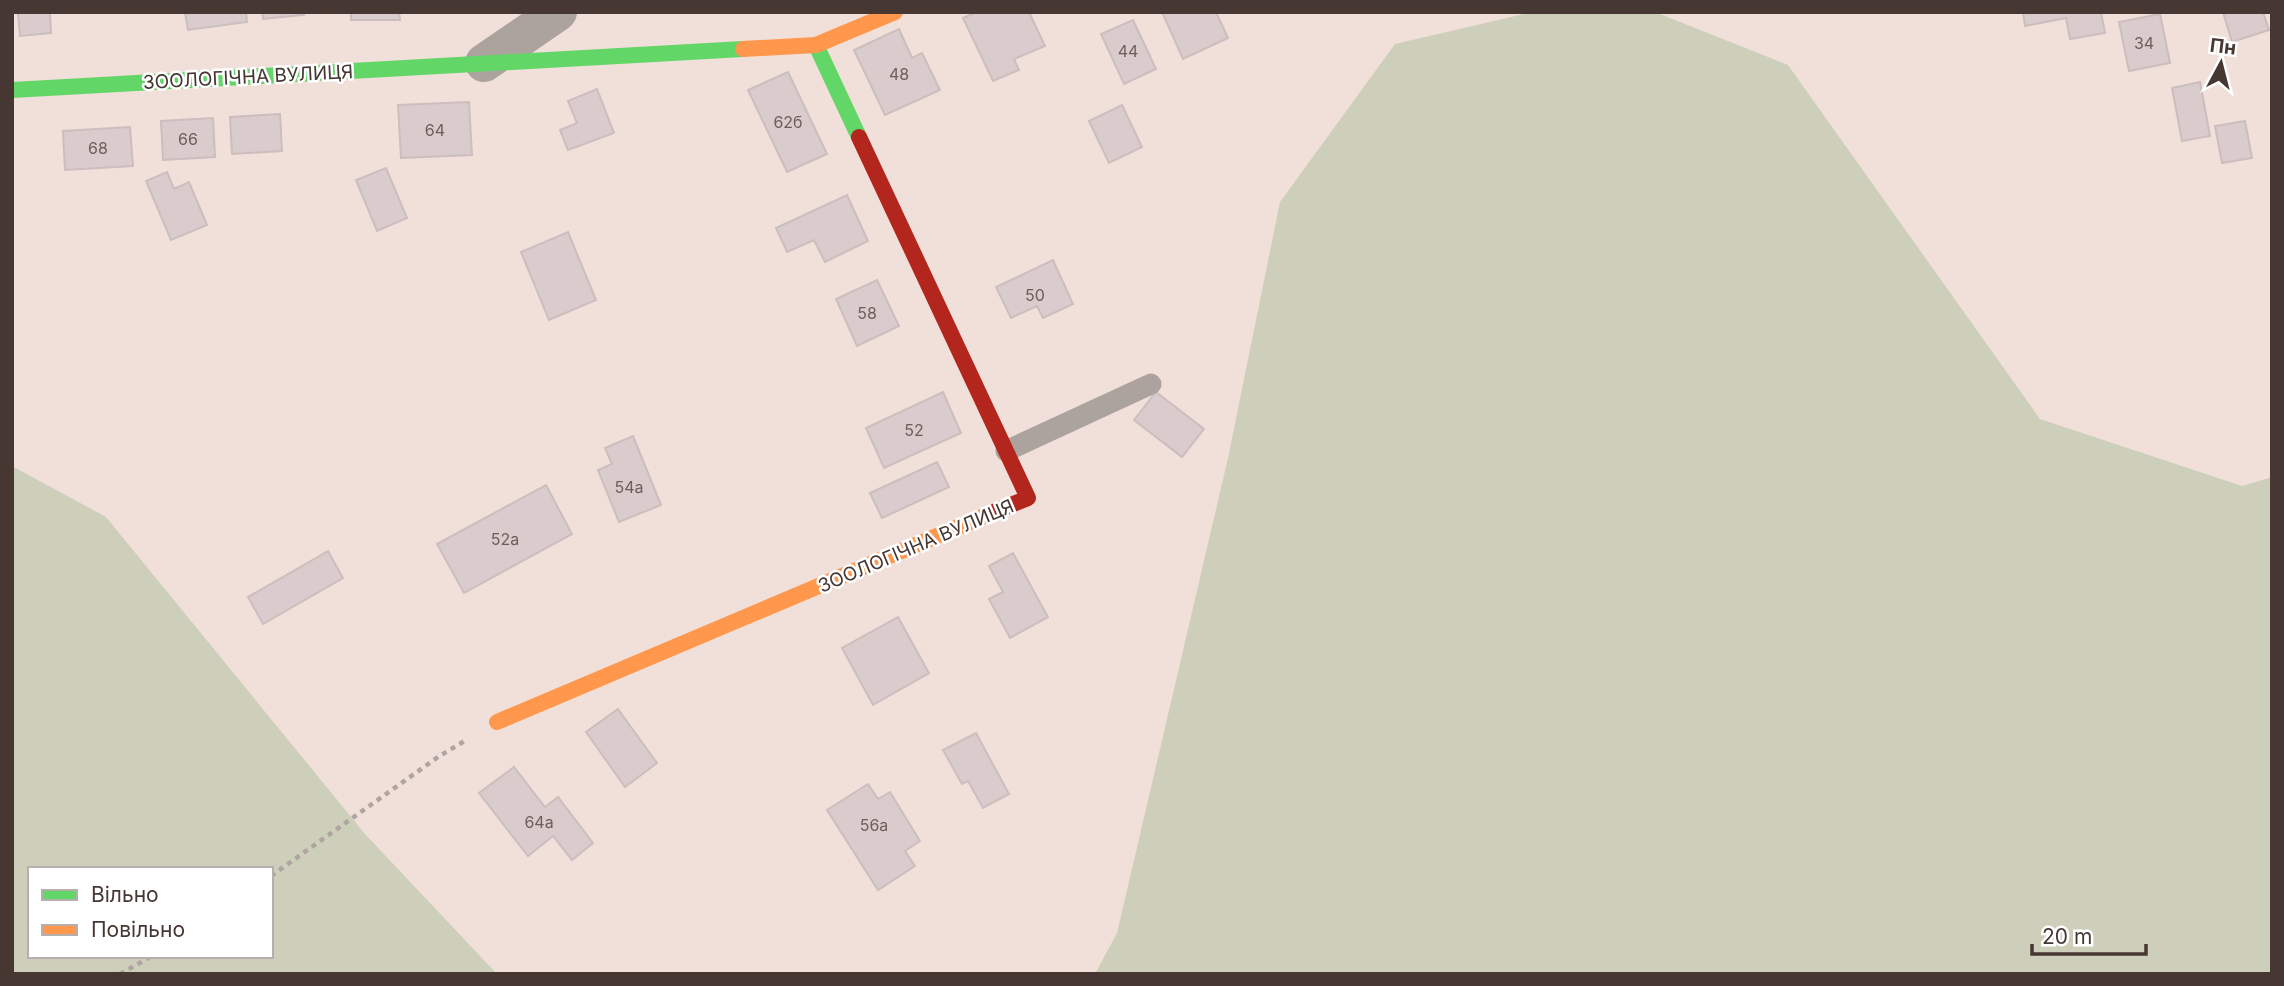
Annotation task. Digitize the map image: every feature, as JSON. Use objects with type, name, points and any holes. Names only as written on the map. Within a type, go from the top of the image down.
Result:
[{"type":"street","points":[[484,64],[558,12]]},
{"type":"street","name":"ЗООЛОГІЧНА ВУЛИЦЯ","points":[[12,90],[816,45],[895,12]]},
{"type":"street","name":"ЗООЛОГІЧНА ВУЛИЦЯ","points":[[498,722],[1028,498],[816,45]]},
{"type":"lane","points":[[1006,451],[1151,384]]},
{"type":"path","points":[[273,875],[438,757],[498,722]]},
{"type":"path","points":[[120,974],[148,958]]},
{"type":"green space","points":[[1533,12],[1655,12],[1788,65],[2040,419],[2242,486],[2272,477],[2272,974],[1095,974],[1117,933],[1228,458],[1280,202],[1395,44]]},
{"type":"green space","points":[[12,466],[106,517],[365,834],[497,974],[12,974]]},
{"type":"building","points":[[18,12],[50,12],[51,33],[20,36]]},
{"type":"building","points":[[185,12],[246,12],[247,22],[188,30]]},
{"type":"building","points":[[262,12],[303,12],[304,15],[263,19]]},
{"type":"building","points":[[351,12],[399,12],[400,20],[351,20]]},
{"type":"building","points":[[977,12],[1029,12],[1045,46],[1014,59],[1019,70],[993,81],[963,18]]},
{"type":"building","points":[[1162,12],[1216,12],[1228,38],[1183,59]]},
{"type":"building","points":[[2023,12],[2101,12],[2105,33],[2070,39],[2066,18],[2025,26]]},
{"type":"building","points":[[2223,12],[2263,12],[2269,30],[2232,42]]},
{"type":"building","points":[[2160,14],[2170,63],[2129,71],[2119,22]]},
{"type":"building","points":[[1133,20],[1156,69],[1124,84],[1101,34]]},
{"type":"building","points":[[899,29],[912,58],[922,53],[940,90],[885,115],[854,50]]},
{"type":"building","points":[[788,72],[827,154],[787,172],[748,90]]},
{"type":"building","points":[[2200,82],[2210,136],[2182,141],[2172,88]]},
{"type":"building","points":[[597,89],[614,133],[568,150],[560,130],[577,123],[568,101]]},
{"type":"building","points":[[469,102],[472,155],[401,158],[398,105]]},
{"type":"building","points":[[1122,105],[1142,147],[1109,163],[1089,121]]},
{"type":"building","points":[[280,114],[282,151],[232,154],[230,117]]},
{"type":"building","points":[[213,118],[215,157],[163,160],[161,121]]},
{"type":"building","points":[[2245,121],[2252,158],[2222,163],[2215,126]]},
{"type":"building","points":[[130,127],[133,166],[65,170],[63,131]]},
{"type":"building","points":[[386,168],[407,218],[377,231],[356,180]]},
{"type":"building","points":[[167,172],[174,189],[189,182],[207,225],[171,240],[146,181]]},
{"type":"building","points":[[847,195],[868,241],[825,262],[814,240],[787,252],[776,228]]},
{"type":"building","points":[[568,232],[596,300],[549,320],[521,252]]},
{"type":"building","points":[[1053,260],[1073,304],[1043,318],[1037,306],[1011,318],[996,287]]},
{"type":"building","points":[[877,280],[899,326],[857,346],[836,299]]},
{"type":"building","points":[[943,392],[961,433],[884,468],[866,428]]},
{"type":"building","points":[[1156,392],[1204,429],[1182,457],[1134,420]]},
{"type":"building","points":[[633,436],[661,505],[619,522],[598,470],[612,464],[605,448]]},
{"type":"building","points":[[937,462],[949,487],[882,518],[870,493]]},
{"type":"building","points":[[546,485],[572,534],[464,593],[437,544]]},
{"type":"building","points":[[328,551],[343,578],[263,624],[248,597]]},
{"type":"building","points":[[1013,553],[1048,617],[1010,638],[989,599],[1003,592],[989,566]]},
{"type":"building","points":[[898,617],[929,673],[873,705],[842,648]]},
{"type":"building","points":[[618,709],[657,763],[625,787],[586,732]]},
{"type":"building","points":[[976,733],[1009,794],[983,808],[968,781],[962,784],[943,750]]},
{"type":"building","points":[[514,767],[545,807],[558,797],[593,843],[572,860],[553,836],[528,856],[479,793]]},
{"type":"building","points":[[868,784],[878,799],[890,792],[920,841],[905,851],[915,866],[878,890],[827,810]]},
{"type":"traffic: fast","points":[[816,45],[859,137]]},
{"type":"traffic: fast","points":[[12,90],[743,49]]},
{"type":"traffic: slow","points":[[743,49],[816,45],[895,12]]},
{"type":"traffic: slow","points":[[497,722],[996,511]]},
{"type":"traffic: jam","points":[[859,137],[1028,498],[996,511]]}]
